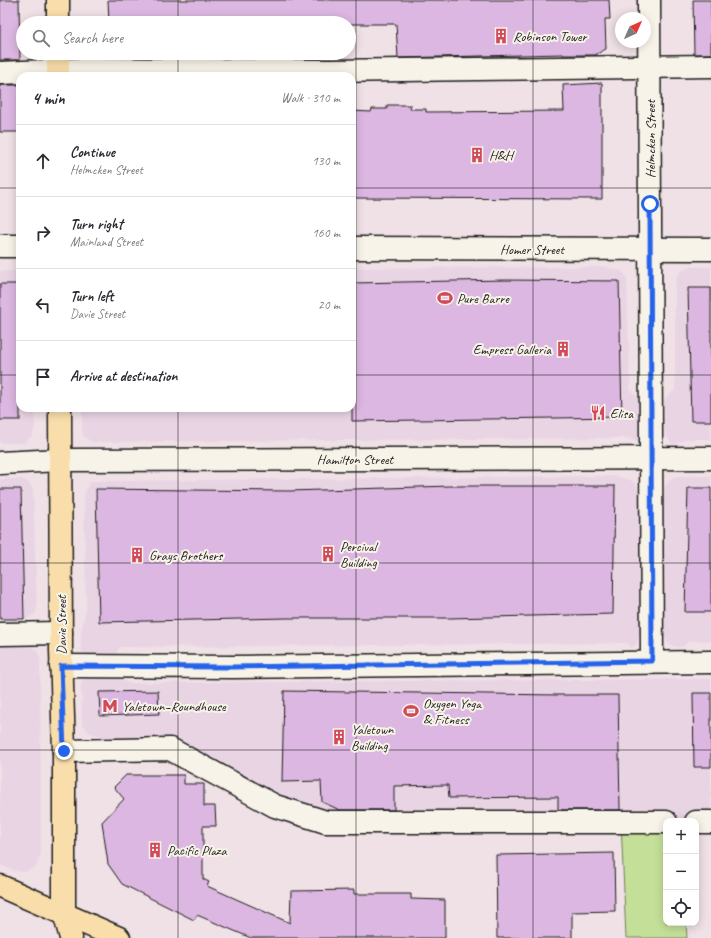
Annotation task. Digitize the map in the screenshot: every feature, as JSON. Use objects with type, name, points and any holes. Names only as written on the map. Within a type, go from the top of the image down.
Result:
[{"type":"main road","points":[[58,0],[58,16]]},
{"type":"main road","name":"Davie Street","points":[[60,412],[61,666],[64,751],[64,913],[71,938]]},
{"type":"main road","points":[[0,886],[118,938]]},
{"type":"main road","name":"Davie Street","points":[[56,938],[64,913]]},
{"type":"street","name":"Helmcken Street","points":[[649,0],[652,661]]},
{"type":"street","points":[[0,73],[58,67],[90,69],[329,71],[711,66]]},
{"type":"street","points":[[0,246],[16,246]]},
{"type":"street","name":"Homer Street","points":[[356,248],[711,249]]},
{"type":"street","name":"Hamilton Street","points":[[0,463],[60,460],[711,458]]},
{"type":"street","points":[[0,634],[61,634]]},
{"type":"street","points":[[61,666],[233,667],[652,661],[711,662]]},
{"type":"street","points":[[64,751],[170,749],[276,806],[326,822],[663,822]]},
{"type":"street","points":[[699,822],[711,822]]},
{"type":"shaded area","points":[[606,267],[622,271],[627,277],[630,389],[640,400],[641,436],[637,441],[633,441],[630,438],[92,442],[84,437],[82,429],[82,412],[356,412],[356,268]]},
{"type":"shaded area","points":[[690,267],[711,267],[711,439],[686,439],[676,444],[671,443],[665,433],[664,400],[675,390],[676,278],[681,271]]},
{"type":"shaded area","points":[[0,271],[16,271],[16,412],[35,412],[35,427],[32,436],[24,443],[0,443]]},
{"type":"shaded area","points":[[617,476],[633,481],[639,494],[640,630],[637,644],[631,648],[627,643],[121,647],[118,649],[117,655],[85,656],[81,649],[81,631],[86,609],[84,495],[89,483],[93,481]]},
{"type":"shaded area","points":[[711,476],[711,641],[689,641],[683,646],[677,647],[668,643],[662,633],[664,491],[665,486],[669,481],[674,477]]},
{"type":"shaded area","points":[[0,479],[22,479],[29,483],[33,489],[37,608],[35,614],[25,620],[0,620]]},
{"type":"shaded area","points":[[28,642],[37,651],[40,657],[41,853],[36,867],[24,872],[15,871],[0,865],[0,644]]},
{"type":"shaded area","points":[[116,676],[128,683],[711,679],[711,822],[699,822],[699,818],[663,818],[663,822],[326,822],[170,749],[102,750],[101,736],[89,733],[82,724],[81,683],[85,677]]},
{"type":"green space","points":[[621,822],[663,822],[663,926],[686,926],[687,938],[626,938]]},
{"type":"building","points":[[0,0],[19,0],[19,16],[16,16],[16,60],[0,60]]},
{"type":"building","name":"Robinson Tower","points":[[108,0],[609,0],[610,19],[605,19],[606,49],[595,55],[563,54],[398,58],[396,24],[356,24],[356,16],[109,16]]},
{"type":"building","points":[[693,0],[711,0],[711,54],[694,54]]},
{"type":"building","name":"H&H","points":[[602,83],[602,199],[356,198],[356,111],[371,112],[372,109],[387,109],[387,105],[411,105],[410,109],[426,109],[426,112],[564,111],[563,85]]},
{"type":"building","points":[[0,85],[16,85],[16,132],[0,132]]},
{"type":"building","points":[[505,280],[619,281],[622,417],[352,421],[352,412],[356,412],[356,283]]},
{"type":"building","points":[[0,284],[16,284],[16,412],[20,412],[20,420],[0,420]]},
{"type":"building","points":[[688,288],[711,288],[711,421],[691,421]]},
{"type":"building","points":[[451,486],[615,486],[613,614],[450,618],[287,618],[99,622],[96,489],[289,491]]},
{"type":"building","points":[[688,488],[711,488],[711,612],[685,612]]},
{"type":"building","points":[[0,489],[21,489],[24,619],[0,619]]},
{"type":"building","points":[[158,691],[159,714],[100,716],[99,692]]},
{"type":"building","points":[[284,691],[618,695],[620,810],[558,810],[558,797],[449,798],[448,785],[394,786],[394,810],[340,810],[322,802],[321,781],[282,782]]},
{"type":"building","points":[[693,693],[711,693],[711,767],[694,767]]},
{"type":"building","name":"Pacific Plaza","points":[[126,775],[184,775],[184,784],[204,784],[204,806],[215,806],[216,826],[203,826],[203,879],[209,882],[207,886],[290,923],[291,891],[354,890],[354,894],[411,894],[411,899],[445,900],[445,938],[251,938],[197,915],[194,920],[122,884],[108,864],[102,822],[124,799],[114,787]]},
{"type":"building","points":[[614,853],[615,911],[572,912],[572,938],[497,938],[496,855]]},
{"type":"place","name":"Robinson Tower","points":[[501,36]]},
{"type":"place","name":"H&H","points":[[477,155]]},
{"type":"place","name":"Pure Barre","points":[[445,298]]},
{"type":"place","name":"Empress Galleria","points":[[563,349]]},
{"type":"place","name":"Elisa","points":[[598,413]]},
{"type":"place","name":"Percival Building","points":[[328,554]]},
{"type":"place","name":"Grays Brothers","points":[[137,555]]},
{"type":"place","name":"Yaletown–Roundhouse","points":[[110,706]]},
{"type":"place","name":"Oxygen Yoga & Fitness","points":[[411,711]]},
{"type":"place","name":"Yaletown Building","points":[[339,737]]},
{"type":"place","name":"Pacific Plaza","points":[[155,850]]},
{"type":"route","points":[[64,751],[61,666],[233,667],[652,661],[650,204]]}]
